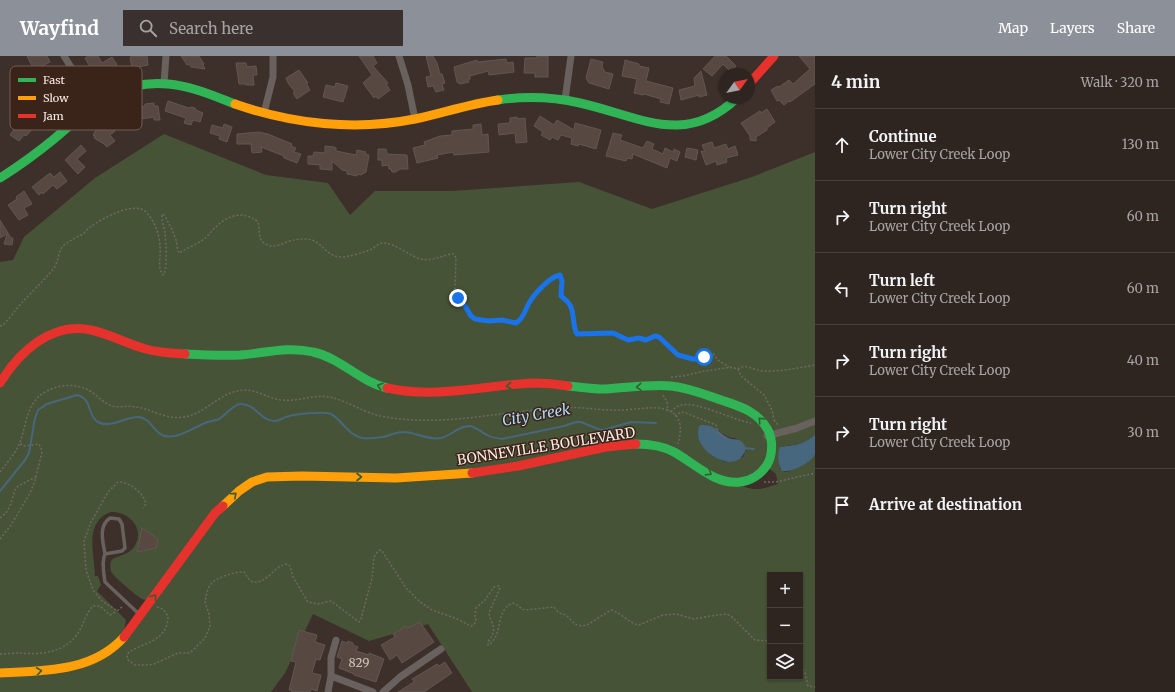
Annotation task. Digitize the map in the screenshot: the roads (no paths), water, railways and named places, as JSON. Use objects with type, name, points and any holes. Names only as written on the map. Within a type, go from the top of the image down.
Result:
[{"type":"street","points":[[64,56],[70,66]]},
{"type":"street","points":[[164,83],[166,56]]},
{"type":"street","points":[[264,113],[273,77],[273,56]]},
{"type":"street","points":[[399,56],[408,85],[415,119]]},
{"type":"street","points":[[565,100],[572,56]]},
{"type":"street","points":[[755,77],[774,56]]},
{"type":"street","points":[[142,85],[164,83],[189,87],[264,113],[302,121],[342,124],[381,123],[415,119],[496,100],[531,97],[565,100],[660,124],[679,126],[709,119],[725,110],[731,104]]},
{"type":"street","points":[[0,178],[36,153],[63,130]]},
{"type":"street","points":[[0,383],[14,363],[41,340],[69,328],[86,328],[103,333],[139,348],[170,353],[238,355],[289,350],[316,352],[329,357],[382,388],[397,390],[478,390],[537,383],[594,389],[649,386],[680,387],[704,393],[749,410],[764,422],[768,435],[797,428],[815,421]]},
{"type":"street","name":"BONNEVILLE BOULEVARD","points":[[0,673],[27,672],[69,666],[97,658],[123,638],[172,574],[187,550],[215,513],[239,491],[252,482],[267,477],[431,477],[506,469],[599,449],[634,445],[656,446],[675,453],[720,479],[738,483],[754,477],[765,467],[770,458],[772,445],[768,435]]},
{"type":"street","points":[[328,692],[331,676],[330,665],[336,640]]},
{"type":"street","points":[[383,692],[400,677],[441,649]]},
{"type":"street","points":[[331,676],[373,692]]},
{"type":"lane","points":[[105,554],[122,551],[125,548],[122,524],[119,519],[110,518],[104,524],[102,531],[105,554],[103,567],[105,582],[141,615]]},
{"type":"water","points":[[699,426],[712,427],[727,437],[742,442],[746,448],[740,459],[728,462],[716,458],[705,450],[701,445],[698,433]]},
{"type":"water","points":[[815,435],[815,454],[813,457],[805,464],[795,469],[782,471],[778,459],[780,447],[802,443]]},
{"type":"waterway","name":"City Creek","points":[[0,491],[29,453],[35,418],[38,410],[47,404],[77,395],[85,400],[92,416],[98,422],[108,424],[129,418],[139,417],[147,421],[161,435],[170,437],[180,435],[207,422],[219,419],[239,404],[251,407],[265,418],[275,421],[285,417],[301,414],[331,414],[349,431],[362,438],[383,437],[408,432],[436,439],[445,437],[465,426],[469,426],[477,428],[491,437],[502,439],[564,426],[576,422],[581,422],[603,430],[631,422],[656,423]]},
{"type":"waterway","name":"City Creek","points":[[745,448],[754,449]]}]
